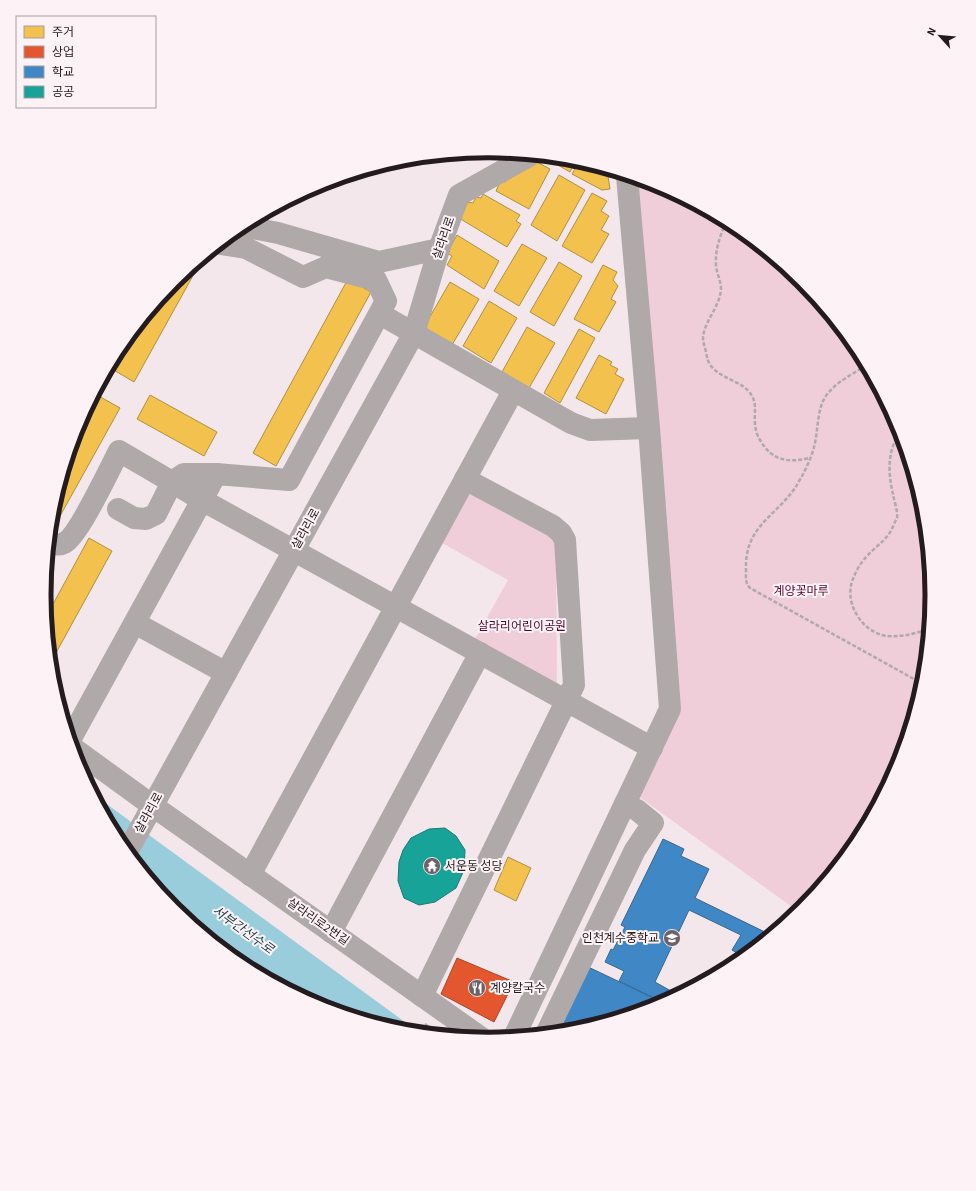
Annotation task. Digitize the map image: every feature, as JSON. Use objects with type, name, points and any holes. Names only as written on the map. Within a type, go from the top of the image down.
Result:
[{"type":"street","name":"살라리로","points":[[130,846],[414,333],[439,250],[459,195],[523,160]]},
{"type":"street","points":[[516,1032],[670,709],[649,428],[628,182]]},
{"type":"street","points":[[252,228],[278,233],[379,262],[439,250]]},
{"type":"street","points":[[118,509],[134,518],[146,519],[156,514],[172,482],[184,474],[216,474],[289,480],[386,301],[376,280],[326,267],[302,277],[246,248],[227,245]]},
{"type":"street","points":[[380,314],[571,423],[590,430],[649,428]]},
{"type":"street","points":[[250,875],[513,391]]},
{"type":"street","points":[[54,545],[64,543],[78,528],[119,451],[202,500],[652,748]]},
{"type":"street","points":[[73,734],[216,474]]},
{"type":"street","points":[[422,996],[574,685],[565,540],[561,532],[553,526],[465,479]]},
{"type":"street","points":[[135,622],[226,674]]},
{"type":"street","points":[[331,932],[480,653]]},
{"type":"street","name":"살라리로2번길","points":[[81,755],[150,811],[250,875],[473,1032]]},
{"type":"street","points":[[549,1028],[636,850],[653,823],[637,810],[625,804]]},
{"type":"path","points":[[724,228],[719,238],[717,251],[716,266],[720,290],[718,302],[703,336],[708,360],[719,374],[743,387],[752,396],[756,404],[755,424],[757,435],[769,452],[784,460],[797,461],[810,458]]},
{"type":"path","points":[[861,368],[844,378],[828,392],[821,406],[814,447],[800,480],[788,497],[759,527],[752,540],[747,553],[745,566],[746,582],[747,585],[756,592],[917,681]]},
{"type":"path","points":[[896,439],[891,456],[890,480],[897,518],[891,533],[866,557],[857,569],[852,580],[850,591],[851,604],[865,625],[881,634],[887,636],[906,635],[923,631]]},
{"type":"green space","name":"계양꽃마루","points":[[638,186],[681,204],[731,232],[776,267],[797,286],[835,329],[866,377],[892,428],[902,455],[917,510],[924,567],[924,624],[917,681],[902,736],[892,763],[866,814],[835,862],[817,884],[794,908],[638,796],[680,708]]},
{"type":"green space","name":"살라리어린이공원","points":[[467,488],[545,530],[556,544],[557,685],[475,639],[508,580],[438,542]]},
{"type":"water","name":"서부간선수로","points":[[103,801],[409,1025],[375,1018],[321,999],[269,974],[245,959],[200,924],[159,884],[141,862]]},
{"type":"building: 주거","points":[[537,162],[550,169],[529,209],[496,191],[501,180],[505,182],[510,174]]},
{"type":"building: 주거","points":[[556,164],[608,175],[610,189],[602,190],[572,174],[575,169],[572,168],[570,172]]},
{"type":"building: 주거","points":[[559,175],[585,190],[557,241],[531,225]]},
{"type":"building: 주거","points":[[592,193],[607,201],[601,211],[609,216],[601,230],[609,234],[592,263],[562,246]]},
{"type":"building: 주거","points":[[483,194],[520,215],[516,221],[521,224],[507,247],[459,218],[468,202],[473,203],[476,197],[481,198]]},
{"type":"building: 주거","points":[[457,235],[499,261],[484,289],[447,265],[452,256],[447,253]]},
{"type":"building: 주거","points":[[522,244],[547,258],[519,306],[494,291]]},
{"type":"building: 주거","points":[[559,262],[582,276],[554,326],[530,312]]},
{"type":"building: 주거","points":[[603,265],[617,272],[613,280],[618,286],[611,299],[616,302],[599,332],[574,319]]},
{"type":"building: 주거","points":[[196,271],[134,382],[114,370],[141,329],[159,307]]},
{"type":"building: 주거","points":[[348,279],[371,292],[276,466],[253,453]]},
{"type":"building: 주거","points":[[450,282],[479,299],[452,345],[424,327]]},
{"type":"building: 주거","points":[[489,301],[517,318],[491,363],[463,346]]},
{"type":"building: 주거","points":[[527,327],[555,343],[529,388],[502,372]]},
{"type":"building: 주거","points":[[579,329],[595,338],[560,403],[544,393]]},
{"type":"building: 주거","points":[[599,355],[612,362],[610,365],[618,369],[615,374],[624,379],[606,414],[576,398]]},
{"type":"building: 주거","points":[[150,395],[217,432],[204,456],[137,419]]},
{"type":"building: 주거","points":[[99,396],[120,408],[57,521],[74,455],[96,402]]},
{"type":"building: 주거","points":[[89,538],[112,551],[55,654],[51,607]]},
{"type":"building: 주거","points":[[508,857],[531,868],[516,901],[494,890]]},
{"type":"building: 상업","name":"계양칼국수","points":[[457,958],[514,982],[494,1022],[441,994]]},
{"type":"building: 학교","points":[[663,839],[684,849],[681,856],[709,869],[695,898],[766,932],[738,954],[732,950],[741,935],[689,910],[655,982],[672,991],[655,999],[619,981],[624,971],[605,962],[611,949],[613,950],[625,927],[621,925]]},
{"type":"building: 학교","points":[[584,965],[655,999],[601,1018],[558,1027]]},
{"type":"building: 공공","name":"서운동 성당","points":[[445,828],[456,836],[465,850],[464,870],[456,888],[435,902],[419,905],[404,898],[398,881],[399,862],[403,850],[411,838],[429,829]]},
{"type":"place","name":"서운동 성당","points":[[432,866]]},
{"type":"place","name":"인천계수중학교","points":[[672,938]]},
{"type":"place","name":"계양칼국수","points":[[477,988]]}]
